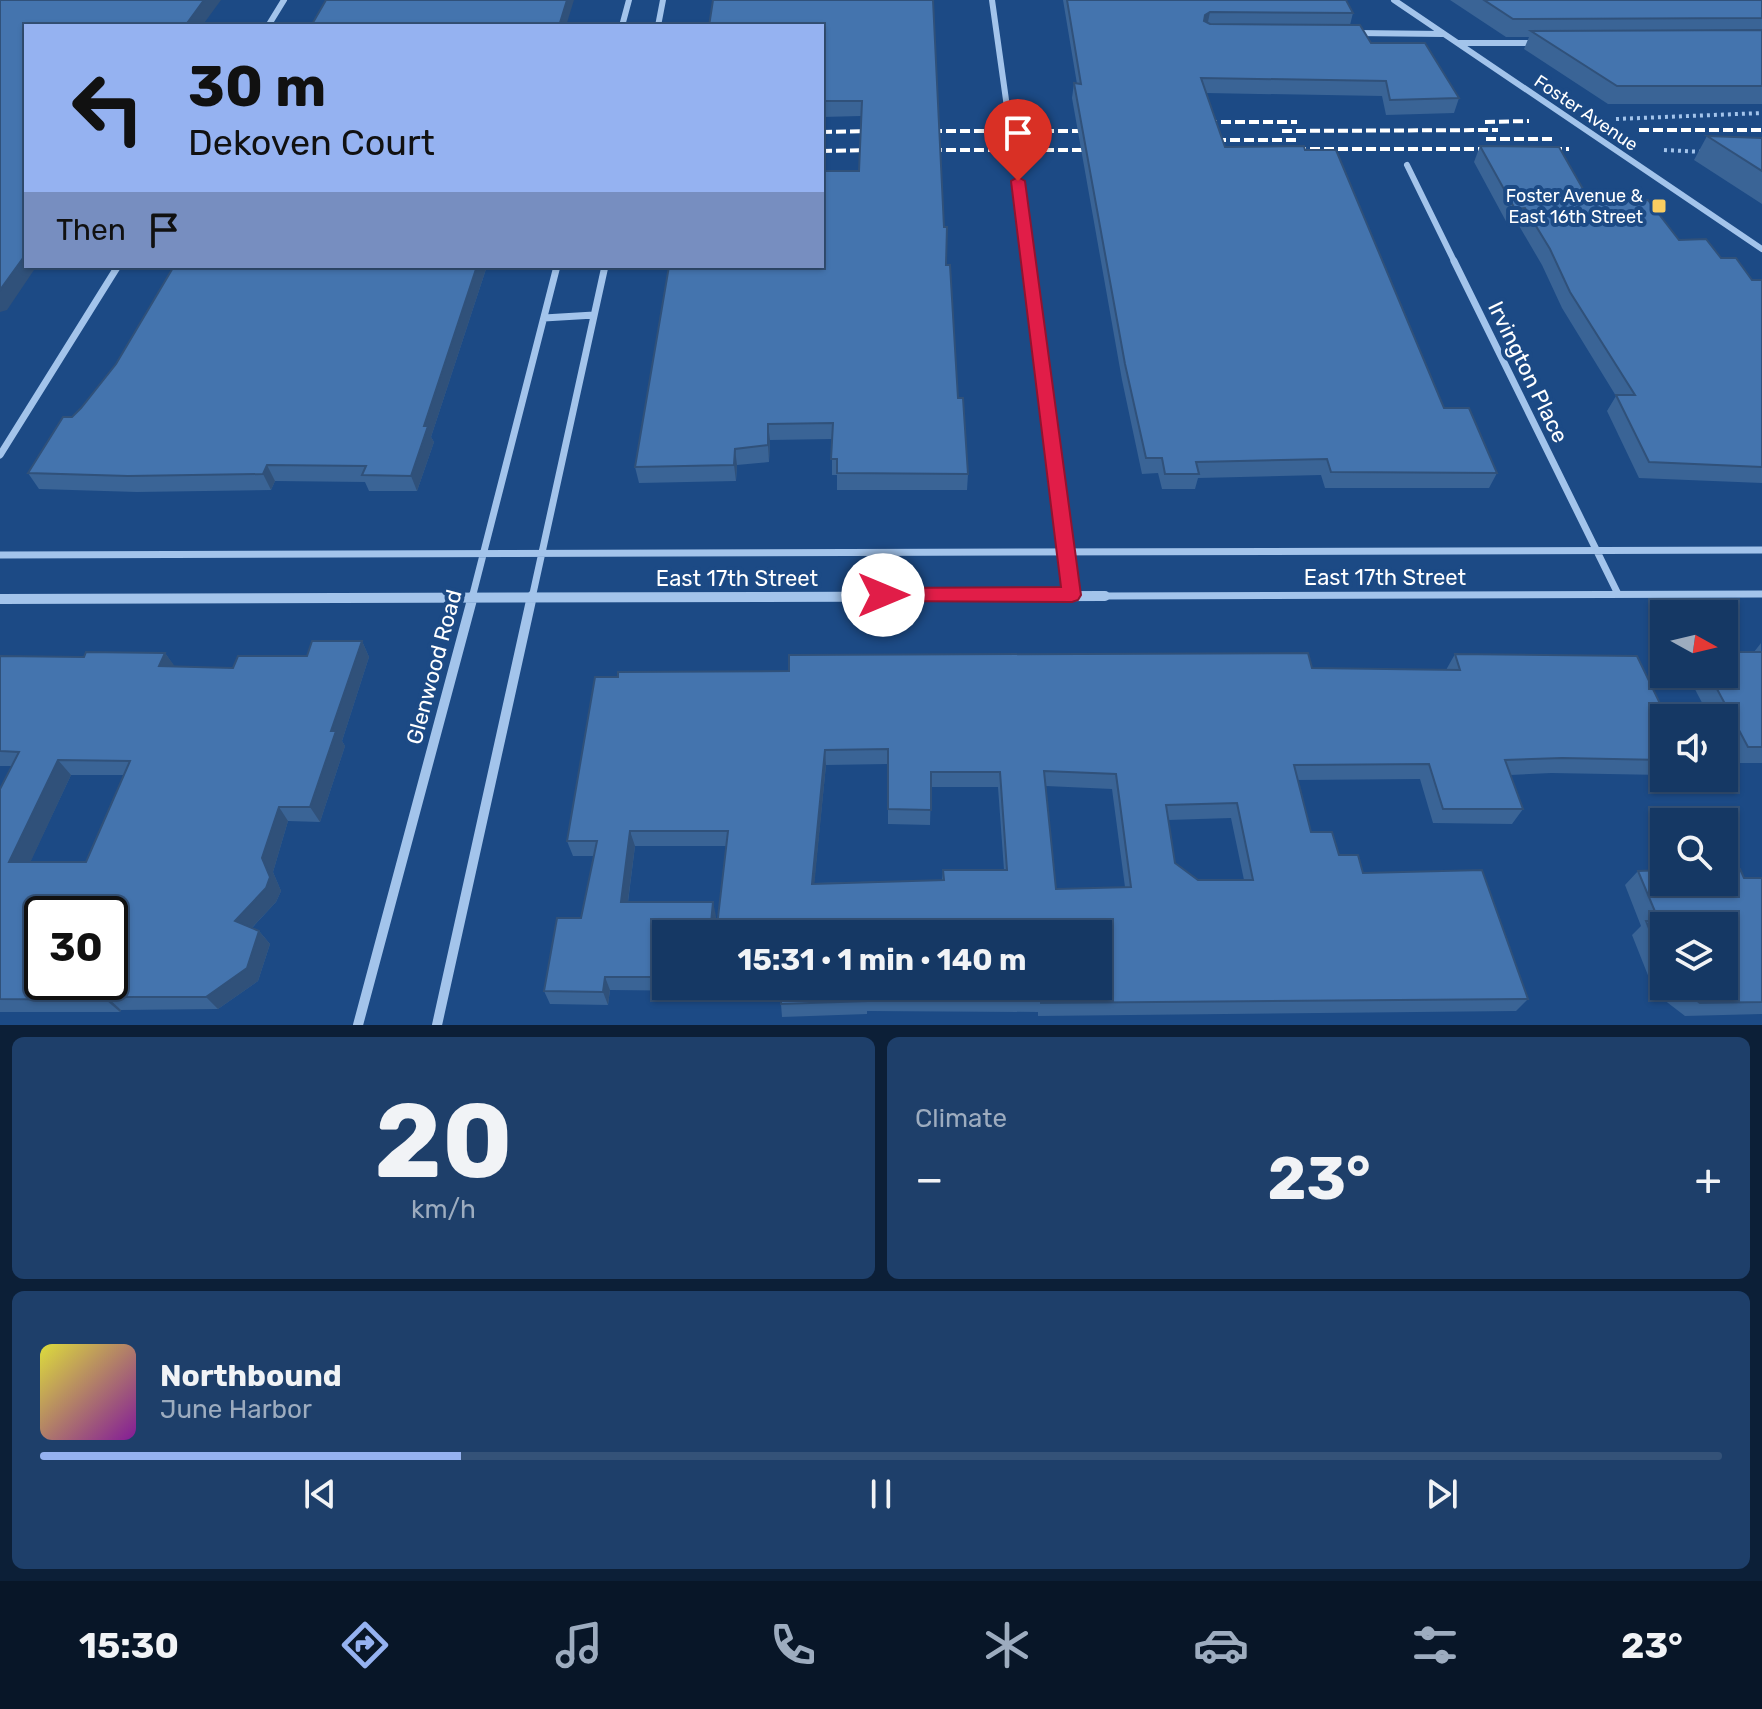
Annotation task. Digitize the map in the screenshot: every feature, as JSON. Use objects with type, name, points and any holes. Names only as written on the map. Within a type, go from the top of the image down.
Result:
[{"type":"street","points":[[269,24],[284,0]]},
{"type":"street","points":[[623,24],[629,0]]},
{"type":"street","points":[[658,24],[663,0]]},
{"type":"street","points":[[992,0],[1007,107]]},
{"type":"street","name":"Foster Avenue","points":[[1394,0],[1762,249]]},
{"type":"street","points":[[1341,33],[1443,34]]},
{"type":"street","points":[[1458,43],[1547,43]]},
{"type":"street","name":"Irvington Place","points":[[1407,165],[1618,594]]},
{"type":"street","points":[[1018,181],[1072,595]]},
{"type":"street","points":[[0,455],[117,268]]},
{"type":"street","name":"Glenwood Road","points":[[358,1025],[556,268]]},
{"type":"street","points":[[437,1025],[605,268]]},
{"type":"street","points":[[544,318],[594,315]]},
{"type":"street","name":"East 17th Street","points":[[0,555],[1762,550]]},
{"type":"street","name":"East 17th Street","points":[[0,599],[1762,594]]},
{"type":"path","points":[[1616,119],[1762,113]]},
{"type":"path","points":[[1664,150],[1707,152]]},
{"type":"building","points":[[0,0],[204,0],[186,24],[24,24],[24,257],[0,290]]},
{"type":"building","points":[[326,0],[567,0],[560,24],[312,24]]},
{"type":"building","points":[[713,0],[933,0],[944,227],[947,227],[946,265],[950,265],[958,398],[963,398],[968,474],[837,473],[837,459],[831,459],[833,423],[768,424],[768,445],[735,449],[734,465],[635,467],[669,268],[824,268],[824,171],[859,171],[862,101],[824,101],[824,24],[709,24]]},
{"type":"building","points":[[1067,0],[1346,0],[1353,13],[1210,12],[1205,15],[1204,21],[1210,24],[1360,25],[1371,43],[1425,43],[1459,98],[1390,100],[1386,81],[1201,78],[1225,147],[1304,146],[1305,150],[1336,150],[1444,408],[1469,408],[1497,473],[1331,472],[1327,459],[1196,462],[1199,474],[1165,474],[1162,458],[1146,458],[1125,364],[1074,83],[1081,84]]},
{"type":"building","points":[[1484,0],[1762,0],[1762,18],[1513,19]]},
{"type":"building","points":[[1762,30],[1762,86],[1617,86],[1531,31]]},
{"type":"building","points":[[1707,136],[1762,138],[1762,171]]},
{"type":"building","points":[[1480,146],[1559,147],[1591,203],[1648,200],[1679,240],[1706,239],[1721,258],[1736,258],[1752,280],[1762,280],[1762,467],[1649,462],[1616,395],[1635,395],[1570,292],[1550,249],[1525,208],[1515,209]]},
{"type":"building","points":[[173,268],[476,268],[424,426],[428,426],[411,476],[362,475],[366,466],[267,465],[263,474],[128,476],[28,473],[63,417],[72,417],[81,408],[116,364]]},
{"type":"building","points":[[312,641],[362,641],[331,731],[336,731],[310,807],[279,807],[262,858],[270,877],[266,888],[235,921],[259,931],[247,968],[206,997],[128,997],[128,896],[24,896],[24,999],[0,999],[0,789],[19,752],[0,751],[0,656],[84,657],[86,652],[165,653],[159,666],[233,668],[238,656],[307,656]],"holes":[[[58,760],[130,761],[86,862],[9,862]]]},
{"type":"building","points":[[1738,652],[1762,652],[1762,747],[1748,747],[1738,728],[1738,704],[1725,704],[1716,688],[1738,688]]},
{"type":"building","points":[[1308,653],[1312,668],[1460,670],[1455,654],[1637,656],[1660,704],[1650,704],[1650,760],[1505,760],[1523,809],[1443,809],[1429,764],[1294,765],[1311,832],[1332,832],[1339,855],[1358,855],[1363,873],[1482,870],[1528,999],[1041,1003],[1041,1000],[1112,1000],[1112,920],[718,920],[728,831],[630,831],[621,902],[713,902],[711,920],[652,920],[652,977],[605,977],[603,992],[544,991],[557,918],[581,918],[597,841],[567,841],[595,677],[618,677],[618,672],[789,671],[789,655]],"holes":[[[888,749],[888,809],[931,810],[931,772],[1000,772],[1007,870],[943,870],[944,880],[812,884],[825,750]],[[1044,771],[1116,774],[1131,887],[1056,889]],[[1237,803],[1253,880],[1198,880],[1175,863],[1166,805]]]},
{"type":"building","points":[[1738,869],[1744,878],[1762,878],[1762,1002],[1700,1003],[1696,1000],[1738,1000],[1738,912],[1655,912],[1638,871],[1650,871],[1650,896],[1738,896]]},
{"type":"building","points":[[781,1000],[867,1000],[867,1001],[781,1004]]},
{"type":"railway","points":[[1485,122],[1529,121]]},
{"type":"railway","points":[[1193,122],[1297,122]]},
{"type":"railway","points":[[1282,131],[1498,130]]},
{"type":"railway","points":[[1639,130],[1762,130]]},
{"type":"railway","points":[[824,132],[882,131]]},
{"type":"railway","points":[[918,131],[1098,131]]},
{"type":"railway","points":[[1486,139],[1554,139]]},
{"type":"railway","points":[[1202,140],[1298,140]]},
{"type":"railway","points":[[1282,149],[1502,149]]},
{"type":"railway","points":[[1538,149],[1569,149]]},
{"type":"railway","points":[[824,151],[882,150]]},
{"type":"railway","points":[[918,150],[1102,150]]},
{"type":"place","name":"Foster Avenue & East 16th Street","points":[[1659,206]]},
{"type":"route","points":[[883,595],[1072,595],[1018,181]]}]
